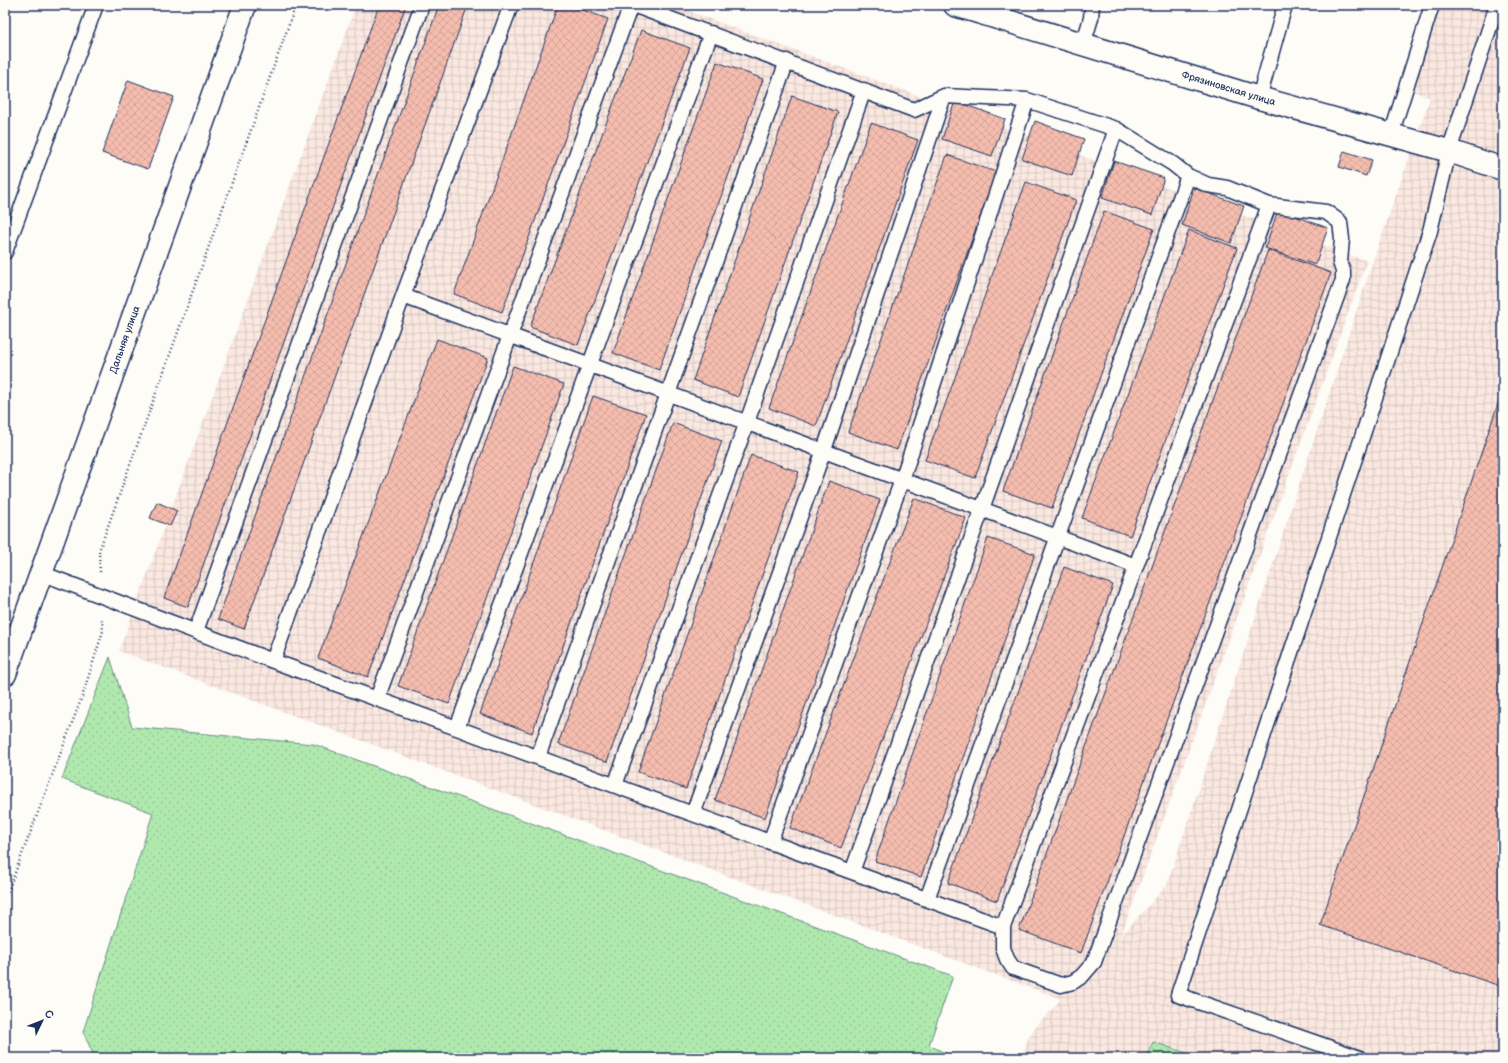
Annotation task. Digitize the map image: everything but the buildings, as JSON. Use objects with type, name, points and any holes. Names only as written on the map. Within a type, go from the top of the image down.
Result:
[{"type":"street","name":"Дальняя улица","points":[[5,672],[245,5]]},
{"type":"street","name":"Фрязиновская улица","points":[[955,5],[1259,98],[1449,151],[1503,169]]},
{"type":"lane","points":[[5,252],[96,5]]},
{"type":"lane","points":[[196,631],[422,5]]},
{"type":"lane","points":[[273,661],[403,296],[511,5]]},
{"type":"lane","points":[[377,699],[632,5],[864,90],[914,110],[944,96],[1027,100],[1116,129],[1173,164],[1188,176],[1208,184],[1227,188],[1269,205],[1326,212],[1340,222],[1342,239],[1340,262],[1343,271],[1343,280],[1094,962],[1082,976],[1073,982],[1061,985],[1014,968],[1007,959],[1003,948],[1003,927],[1269,205]]},
{"type":"lane","points":[[1083,45],[1091,18],[1092,5]]},
{"type":"lane","points":[[1259,98],[1285,5]]},
{"type":"lane","points":[[1391,135],[1432,5]]},
{"type":"lane","points":[[1360,1058],[1178,996],[1430,231],[1449,151],[1497,5]]},
{"type":"lane","points":[[457,728],[711,34]]},
{"type":"lane","points":[[538,757],[787,62]]},
{"type":"lane","points":[[615,785],[747,422],[864,90]]},
{"type":"lane","points":[[693,814],[824,450],[944,96]]},
{"type":"lane","points":[[770,842],[902,480],[1027,100]]},
{"type":"lane","points":[[852,872],[1116,129]]},
{"type":"lane","points":[[928,899],[1188,176]]},
{"type":"lane","points":[[403,296],[1136,566]]},
{"type":"lane","points":[[41,573],[273,661],[1003,927]]},
{"type":"path","points":[[5,899],[82,697],[102,631],[99,551],[296,5]]},
{"type":"shaded area","points":[[356,5],[672,5],[1367,261],[1121,936],[1167,885],[1374,258],[1430,98],[1413,91],[1437,14],[1412,5],[1503,5],[1503,1058],[1021,1058],[1030,1034],[1061,999],[119,651]]},
{"type":"green space","points":[[110,657],[132,727],[313,744],[953,976],[929,1045],[955,1058],[95,1058],[83,1032],[153,813],[62,779]]},
{"type":"green space","points":[[1153,1042],[1202,1058],[1147,1058]]}]
